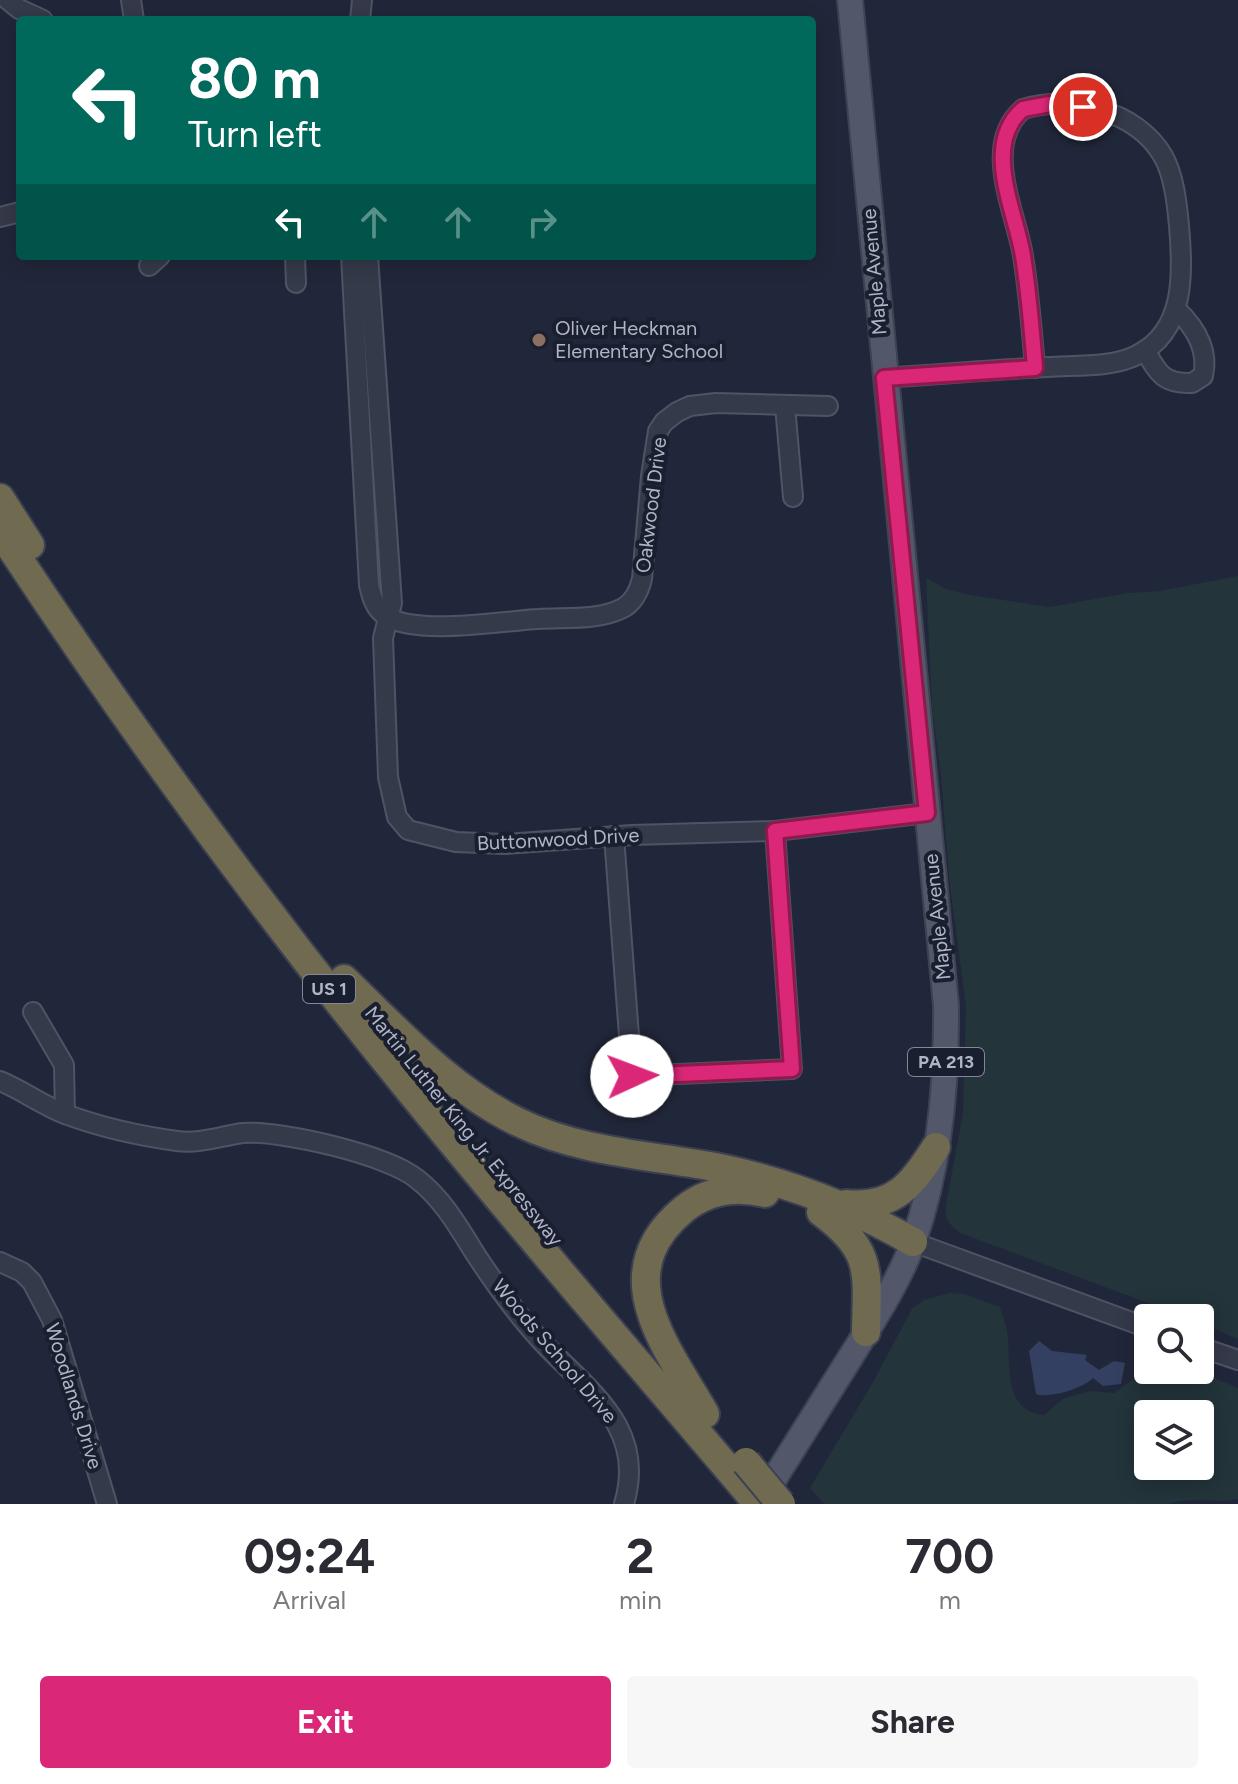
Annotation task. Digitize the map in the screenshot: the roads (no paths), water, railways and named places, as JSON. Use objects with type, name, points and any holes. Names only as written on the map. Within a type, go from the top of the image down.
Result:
[{"type":"highway","name":"Martin Luther King Jr. Expressway","points":[[0,498],[186,769],[344,979],[482,1151],[705,1414],[758,1504]]},
{"type":"highway","name":"Martin Luther King Jr. Expressway","points":[[0,531],[171,779],[330,990],[496,1196],[741,1471],[781,1504]]},
{"type":"highway","points":[[344,979],[456,1083],[519,1123],[589,1146],[753,1176],[824,1206],[864,1205],[892,1197],[907,1187],[936,1147]]},
{"type":"highway","points":[[705,1414],[650,1313],[645,1277],[656,1243],[672,1221],[693,1202],[726,1190],[754,1190],[878,1221],[913,1242]]},
{"type":"highway","points":[[824,1206],[861,1253],[867,1272],[866,1332]]},
{"type":"main road","name":"Maple Avenue","points":[[758,1504],[866,1332],[913,1242],[936,1147],[946,1079],[946,1005],[850,0]]},
{"type":"street","points":[[8,0],[34,16]]},
{"type":"street","points":[[884,378],[1035,368],[1123,360],[1145,350],[1157,340],[1176,309],[1181,289],[1177,208],[1164,158],[1155,144],[1126,120],[1095,109],[1050,104],[1023,109],[1007,130],[1004,181],[1023,255],[1035,368]]},
{"type":"street","points":[[295,260],[296,283]]},
{"type":"street","points":[[351,260],[369,585],[374,605],[387,617]]},
{"type":"street","name":"Buttonwood Drive","points":[[368,260],[392,603],[383,638],[388,777],[393,805],[401,824],[417,833],[484,845],[614,836],[775,831],[927,813]]},
{"type":"street","points":[[1145,350],[1158,374],[1167,379],[1192,383],[1203,376],[1206,363],[1198,337],[1187,319],[1176,309]]},
{"type":"street","name":"Oakwood Drive","points":[[387,617],[419,625],[463,626],[601,615],[626,607],[639,590],[642,579],[651,476],[658,431],[664,422],[690,406],[732,402],[828,406]]},
{"type":"street","points":[[785,406],[793,497]]},
{"type":"street","points":[[614,836],[632,1076],[792,1069],[775,831]]},
{"type":"street","points":[[33,1012],[64,1065],[65,1114]]},
{"type":"street","name":"Woods School Drive","points":[[0,1081],[65,1114],[181,1141],[209,1141],[241,1133],[264,1133],[376,1158],[400,1167],[416,1178],[445,1207],[510,1305],[615,1419],[629,1455],[630,1483],[624,1504]]},
{"type":"street","points":[[913,1242],[1134,1323]]},
{"type":"street","name":"Woodlands Drive","points":[[0,1262],[22,1272],[32,1282],[52,1320],[107,1504]]},
{"type":"street","points":[[1214,1352],[1238,1360]]},
{"type":"water","points":[[1039,1341],[1052,1351],[1087,1355],[1085,1360],[1099,1370],[1114,1361],[1125,1363],[1121,1384],[1103,1386],[1093,1378],[1066,1392],[1036,1394],[1029,1351]]},
{"type":"place","name":"Oliver Heckman Elementary School","points":[[539,340]]}]
